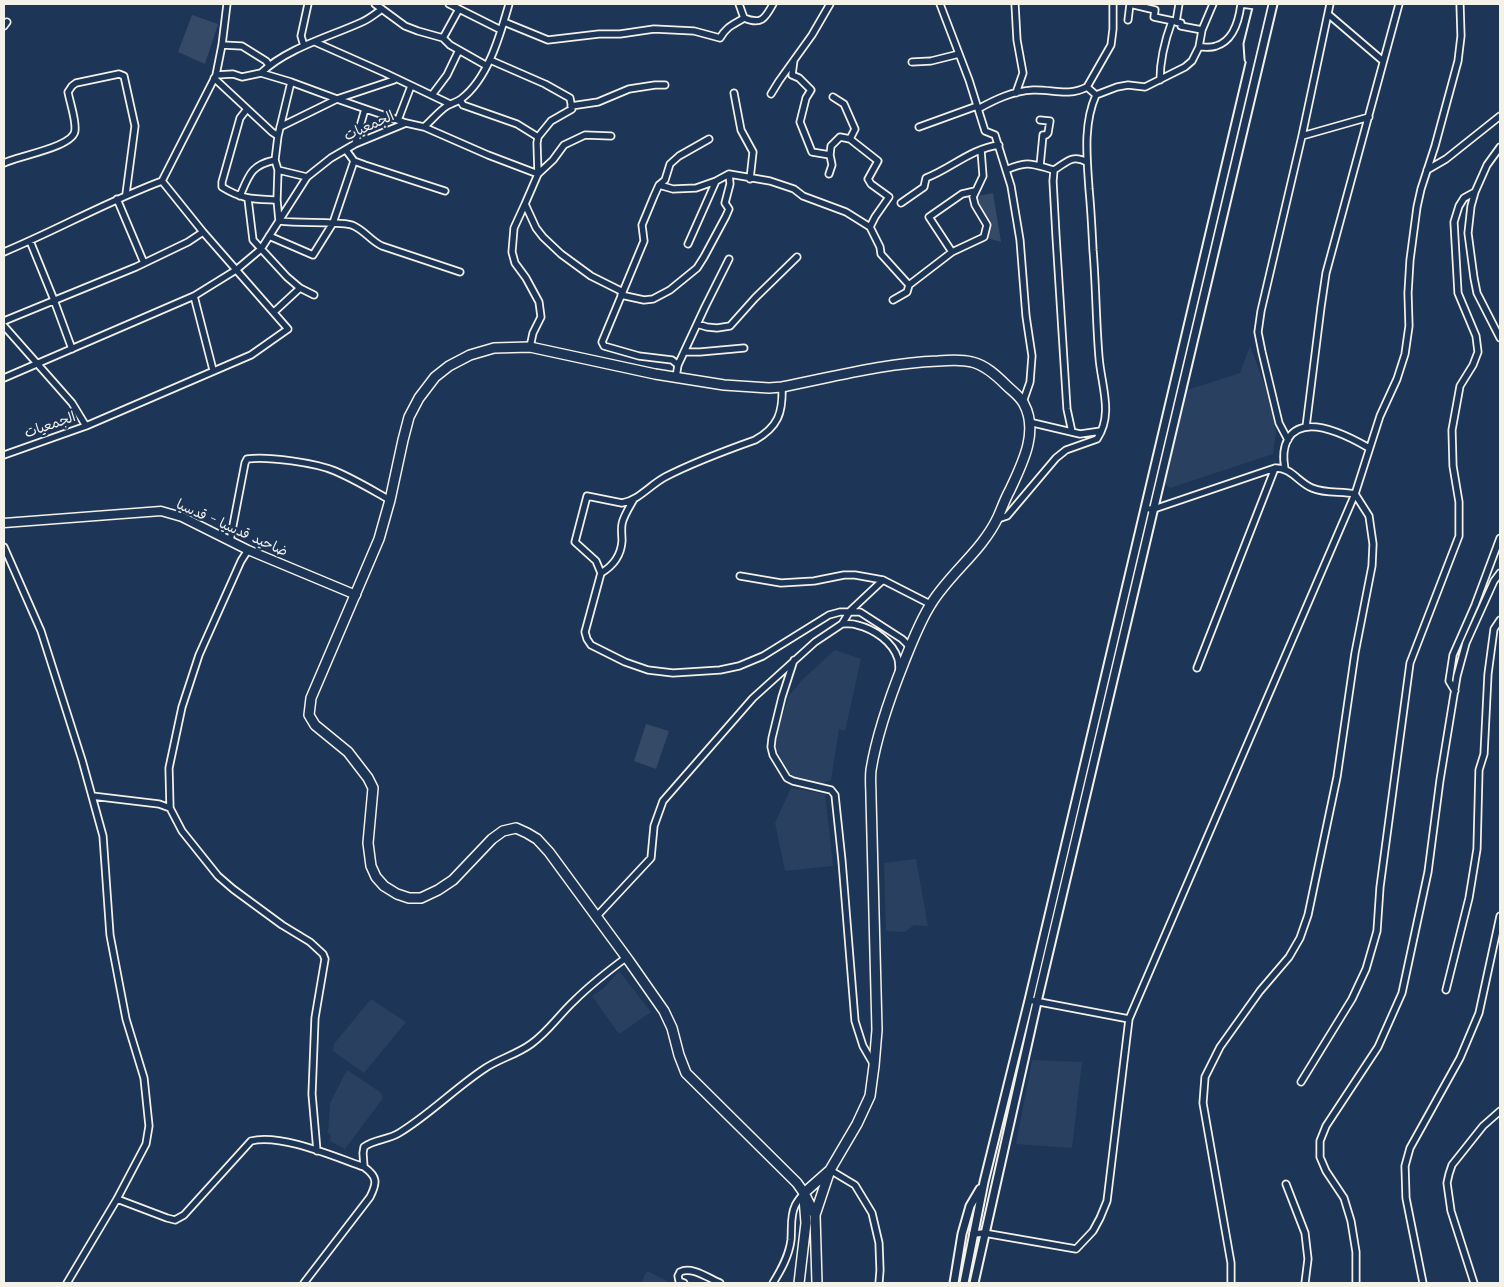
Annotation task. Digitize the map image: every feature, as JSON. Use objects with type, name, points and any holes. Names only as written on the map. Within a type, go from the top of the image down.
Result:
[{"type":"main road","points":[[815,1215],[804,1193],[786,1172],[686,1074],[678,1055],[672,1028],[664,1011],[627,957],[549,852],[537,839],[516,828],[503,831],[492,839],[453,880],[438,890],[421,898],[409,898],[397,894],[384,886],[376,877],[371,866],[368,843],[373,788],[368,778],[348,752],[315,725],[309,715],[311,698],[379,540],[409,417],[419,398],[435,377],[449,366],[470,355],[494,348],[530,348],[655,374],[768,388],[782,387],[904,363],[961,360],[985,367],[1023,402],[1028,411],[1029,435],[1025,457],[998,518],[973,554],[950,578],[930,604],[910,647],[885,712],[876,746],[871,772],[877,1030],[874,1066],[870,1096],[857,1124],[830,1170],[815,1215],[816,1283]]},
{"type":"main road","name":"ضاحيد قدسيا - قدسيا","points":[[4,523],[161,511],[182,517],[248,550],[356,595]]},
{"type":"main road","points":[[804,1193],[830,1170]]},
{"type":"main road","points":[[798,1283],[806,1223],[804,1193]]},
{"type":"street","points":[[4,252],[126,194],[162,181],[215,76],[222,45],[227,4]]},
{"type":"street","points":[[304,46],[301,36],[308,4]]},
{"type":"street","points":[[375,4],[405,26],[442,38],[450,45],[487,66]]},
{"type":"street","points":[[449,4],[500,30]]},
{"type":"street","points":[[424,127],[444,108],[460,100],[475,86],[484,74],[509,4]]},
{"type":"street","points":[[739,4],[744,18],[753,22],[763,19],[772,4]]},
{"type":"street","points":[[771,94],[812,35],[830,4]]},
{"type":"street","points":[[940,4],[986,131],[995,135],[1015,202],[1026,316],[1032,356],[1030,382],[1023,402]]},
{"type":"street","points":[[1015,4],[1017,40],[1022,73],[1016,93]]},
{"type":"street","points":[[919,127],[978,108],[998,98],[1016,93],[1034,90],[1073,92],[1087,87],[1113,40],[1113,4]]},
{"type":"street","points":[[1128,20],[1130,4],[1155,10]]},
{"type":"street","points":[[1158,4],[1154,17],[1181,23],[1181,26],[1202,30]]},
{"type":"street","points":[[1160,80],[1163,53],[1179,4]]},
{"type":"street","points":[[998,518],[1007,516],[1056,458],[1066,450],[1097,439],[1106,421],[1106,400],[1099,359],[1087,162],[1088,123],[1090,110],[1096,94],[1128,86],[1145,86],[1185,67],[1192,61],[1200,47],[1202,30],[1213,4]]},
{"type":"street","points":[[964,1283],[984,1182],[1029,1000],[1249,67],[1260,4],[1241,4],[1237,24],[1232,34],[1215,47],[1200,47]]},
{"type":"street","points":[[974,1283],[1038,1002],[1273,4]]},
{"type":"street","points":[[1288,440],[1279,423],[1258,332],[1261,311],[1302,136],[1330,4]]},
{"type":"street","points":[[1306,427],[1320,307],[1326,273],[1399,4]]},
{"type":"street","points":[[973,1234],[984,1234],[1076,1249],[1092,1231],[1107,1201],[1129,1018],[1355,494],[1380,416],[1397,379],[1405,354],[1409,326],[1410,260],[1417,207],[1460,52],[1460,4]]},
{"type":"street","points":[[215,76],[233,74],[242,76],[260,73],[269,65],[304,46],[364,22],[382,9]]},
{"type":"street","points":[[442,38],[459,9]]},
{"type":"street","points":[[1328,14],[1384,61]]},
{"type":"street","points":[[504,22],[548,40],[654,29],[694,31],[720,38],[728,26],[744,18]]},
{"type":"street","points":[[315,42],[450,104]]},
{"type":"street","points":[[222,45],[242,46],[266,61],[269,65]]},
{"type":"street","points":[[432,95],[447,75],[459,50]]},
{"type":"street","points":[[912,62],[931,61],[959,54]]},
{"type":"street","points":[[490,60],[570,98],[572,109],[551,121],[538,137],[538,174]]},
{"type":"street","points":[[794,60],[792,74],[811,90],[806,98],[800,122],[812,152],[830,155]]},
{"type":"street","name":"الجمعيات","points":[[260,73],[291,82],[406,123]]},
{"type":"street","points":[[4,163],[50,149],[71,138],[75,130],[68,92],[72,86],[76,83],[118,74],[124,76],[135,126],[126,194]]},
{"type":"street","points":[[215,76],[247,109],[278,136]]},
{"type":"street","points":[[280,127],[337,99],[396,78]]},
{"type":"street","points":[[4,378],[194,296],[236,270],[260,248],[279,221],[277,200],[278,170],[275,160],[278,136],[291,82]]},
{"type":"street","points":[[571,106],[598,102],[628,89],[666,85]]},
{"type":"street","points":[[398,120],[411,86]]},
{"type":"street","points":[[1087,87],[1096,94]]},
{"type":"street","points":[[734,93],[741,130],[753,152],[750,179]]},
{"type":"street","points":[[833,97],[844,104],[855,129],[850,139]]},
{"type":"street","points":[[460,100],[463,105],[517,124],[538,137]]},
{"type":"street","points":[[247,109],[240,118],[222,187],[248,199],[277,200]]},
{"type":"street","points":[[355,144],[365,109]]},
{"type":"street","points":[[1427,170],[1446,159],[1500,116]]},
{"type":"street","points":[[1302,136],[1369,117]]},
{"type":"street","points":[[1040,120],[1050,121],[1048,133],[1043,135],[1040,166]]},
{"type":"street","points":[[406,123],[424,127],[538,174]]},
{"type":"street","name":"الجمعيات","points":[[279,221],[307,177],[331,158],[355,144],[406,123]]},
{"type":"street","points":[[530,348],[541,317],[539,302],[526,278],[515,263],[512,252],[514,228],[538,174],[553,160],[564,145],[586,135],[611,136]]},
{"type":"street","points":[[829,174],[832,165],[831,146],[840,137],[850,139],[878,161],[868,179],[871,184],[889,197],[870,227]]},
{"type":"street","points":[[678,365],[672,360],[639,356],[604,346],[602,342],[644,241],[642,225],[660,185],[665,180],[670,164],[679,156],[708,139]]},
{"type":"street","points":[[901,203],[924,187],[926,178],[945,170],[962,157],[986,147],[998,145]]},
{"type":"street","points":[[1500,147],[1487,165],[1475,192],[1471,206],[1468,233],[1477,293],[1500,338]]},
{"type":"street","points":[[346,150],[354,161],[446,191]]},
{"type":"street","points":[[893,300],[907,292],[909,285],[952,252],[984,237],[987,225],[973,197],[983,176],[981,150]]},
{"type":"street","points":[[1006,170],[1018,164],[1026,163],[1054,170],[1073,158],[1079,158],[1087,162]]},
{"type":"street","points":[[240,196],[257,166],[275,160]]},
{"type":"street","points":[[269,236],[313,255],[333,223],[354,161]]},
{"type":"street","points":[[278,170],[307,177]]},
{"type":"street","points":[[1054,170],[1067,409],[1072,432]]},
{"type":"street","points":[[525,204],[536,228],[561,254],[591,276],[622,294],[639,300],[653,299],[698,268],[729,209],[725,203],[730,184],[729,174]]},
{"type":"street","points":[[660,185],[672,189],[686,190],[716,181],[729,174],[778,183],[794,189],[804,196],[846,212],[870,227],[882,254],[909,285]]},
{"type":"street","points":[[86,426],[251,355],[288,329],[203,232],[162,181]]},
{"type":"street","points":[[688,244],[716,181]]},
{"type":"street","points":[[952,252],[929,217],[962,194],[975,191]]},
{"type":"street","points":[[1301,1082],[1352,999],[1366,969],[1377,931],[1380,887],[1410,663],[1459,536],[1459,502],[1453,466],[1452,430],[1460,386],[1473,365],[1478,352],[1476,336],[1458,293],[1454,222],[1459,206],[1464,198],[1475,192]]},
{"type":"street","points":[[117,199],[144,263]]},
{"type":"street","points":[[248,199],[253,240],[300,288],[314,295]]},
{"type":"street","points":[[279,221],[351,224],[363,231],[373,242],[382,246],[460,272]]},
{"type":"street","points":[[4,321],[144,263],[188,242],[203,232]]},
{"type":"street","points":[[30,241],[72,349]]},
{"type":"street","points":[[697,324],[707,328],[730,326],[755,298],[798,257]]},
{"type":"street","points":[[676,377],[678,365],[729,260]]},
{"type":"street","points":[[274,312],[300,288]]},
{"type":"street","points":[[194,296],[213,370]]},
{"type":"street","name":"الجمعيات","points":[[4,326],[72,403],[86,426],[4,455]]},
{"type":"street","points":[[684,352],[744,348]]},
{"type":"street","points":[[782,387],[780,415],[777,421],[767,433],[755,440],[678,470],[634,499],[622,503],[587,496],[576,542],[596,562],[601,573],[585,632],[587,639],[591,645],[616,658],[648,670],[673,672],[720,670],[739,666],[763,656],[829,615],[850,611],[860,612],[902,639],[910,647]]},
{"type":"street","points":[[1029,422],[1086,434],[1101,431]]},
{"type":"street","points":[[1285,469],[1284,454],[1288,440],[1294,432],[1306,427],[1318,427],[1335,431],[1369,448]]},
{"type":"street","points":[[230,541],[247,459],[291,460],[333,470],[390,500]]},
{"type":"street","points":[[1197,668],[1276,468]]},
{"type":"street","points":[[1145,509],[1154,509],[1276,468],[1285,469],[1311,488],[1324,492],[1355,494],[1368,516],[1373,544],[1372,566],[1356,653],[1337,777],[1308,915],[1300,938],[1289,957],[1260,991],[1220,1047],[1205,1077],[1203,1103],[1231,1263],[1231,1283]]},
{"type":"street","points":[[601,573],[608,570],[618,557],[622,542],[621,526],[623,517],[634,499]]},
{"type":"street","points":[[1455,690],[1449,681],[1453,655],[1500,538]]},
{"type":"street","points":[[4,547],[41,631],[82,760],[103,836],[110,935],[126,1019],[144,1078],[149,1126],[146,1144],[117,1199],[67,1283]]},
{"type":"street","points":[[248,550],[241,561],[199,655],[182,707],[169,768],[170,808],[182,831],[218,876],[282,925],[310,942],[323,954],[325,959],[315,1018],[312,1094],[317,1151]]},
{"type":"street","points":[[1356,1283],[1356,1252],[1351,1221],[1344,1198],[1326,1171],[1320,1157],[1320,1141],[1326,1126],[1378,1047],[1402,993],[1428,872],[1440,780],[1457,676],[1466,643],[1494,581],[1500,573]]},
{"type":"street","points":[[740,576],[780,583],[814,581],[844,575],[855,575],[883,580],[930,604]]},
{"type":"street","points":[[596,917],[651,858],[654,826],[663,801],[753,698],[815,642],[842,624],[850,611],[883,580]]},
{"type":"street","points":[[1446,990],[1469,898],[1477,849],[1479,770],[1484,754],[1488,674],[1494,630],[1500,620]]},
{"type":"street","points":[[842,624],[856,624],[871,630],[883,638],[892,647],[898,658],[900,673]]},
{"type":"street","points":[[794,660],[780,704],[771,746],[773,756],[787,778],[831,790],[836,795],[855,1021],[863,1046],[874,1066]]},
{"type":"street","points":[[92,796],[159,804],[170,808]]},
{"type":"street","points":[[1423,1283],[1406,1198],[1405,1166],[1410,1148],[1460,1058],[1480,1013],[1500,916]]},
{"type":"street","points":[[364,1166],[362,1153],[364,1147],[370,1143],[388,1139],[397,1134],[413,1124],[486,1067],[530,1045],[543,1035],[591,985],[627,957]]},
{"type":"street","points":[[1029,1000],[1129,1018]]},
{"type":"street","points":[[1474,1283],[1451,1211],[1449,1174],[1452,1165],[1483,1126],[1500,1111]]},
{"type":"street","points":[[117,1199],[175,1220],[184,1215],[251,1141],[261,1138],[283,1141],[364,1166],[371,1172],[375,1180],[375,1188],[304,1283]]},
{"type":"street","points":[[830,1170],[855,1185],[872,1214],[879,1243],[880,1283]]},
{"type":"street","points":[[954,1283],[962,1234],[970,1206],[984,1182]]},
{"type":"street","points":[[1286,1184],[1305,1233],[1308,1259],[1305,1283]]},
{"type":"street","points":[[773,1283],[788,1254],[794,1207],[804,1193]]},
{"type":"street","points":[[684,1283],[679,1281],[678,1276],[684,1269],[695,1271],[720,1283]]},
{"type":"shaded area","points":[[192,15],[218,24],[205,64],[178,52]]},
{"type":"shaded area","points":[[993,193],[1001,242],[984,237],[986,230],[973,197]]},
{"type":"shaded area","points":[[1250,346],[1265,386],[1276,432],[1273,454],[1170,488],[1165,484],[1184,391],[1240,373]]},
{"type":"shaded area","points":[[835,650],[861,659],[845,731],[839,729],[831,780],[822,783],[792,776],[776,749],[775,742],[788,697],[803,679]]},
{"type":"shaded area","points":[[646,724],[669,731],[656,769],[634,761]]},
{"type":"shaded area","points":[[791,788],[825,794],[833,866],[785,871],[775,823]]},
{"type":"shaded area","points":[[916,859],[928,926],[914,925],[905,932],[886,931],[884,863]]},
{"type":"shaded area","points":[[619,971],[651,1012],[619,1034],[592,996],[604,988]]},
{"type":"shaded area","points":[[371,999],[406,1022],[364,1073],[333,1051],[334,1044]]},
{"type":"shaded area","points":[[1032,1060],[1082,1062],[1072,1148],[1016,1144]]},
{"type":"shaded area","points":[[347,1070],[380,1092],[383,1098],[345,1149],[330,1141],[331,1135],[328,1133],[330,1103]]},
{"type":"shaded area","points":[[647,1271],[671,1283],[641,1283]]}]
